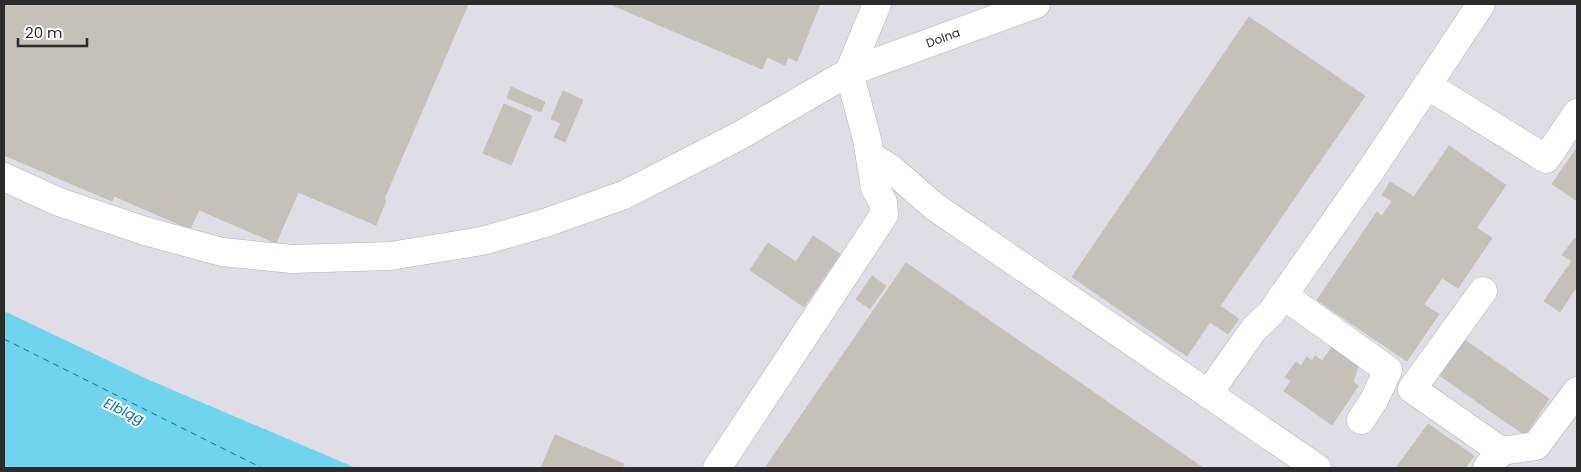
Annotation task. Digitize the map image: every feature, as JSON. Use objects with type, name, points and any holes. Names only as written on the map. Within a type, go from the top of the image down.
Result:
[{"type":"street","points":[[716,468],[884,214],[883,202],[875,188],[870,156],[849,72],[878,4]]},
{"type":"street","name":"Dolna","points":[[4,177],[59,202],[145,231],[222,252],[292,259],[390,256],[482,241],[545,223],[624,194],[739,136],[849,72],[1036,4]]},
{"type":"street","points":[[1208,394],[1254,329],[1271,313],[1481,4]]},
{"type":"street","points":[[1427,85],[1546,159],[1577,113]]},
{"type":"street","points":[[870,156],[890,168],[935,207],[1317,468]]},
{"type":"street","points":[[883,202],[904,195],[912,188]]},
{"type":"street","points":[[1483,292],[1412,389],[1494,460],[1536,446],[1577,391]]},
{"type":"street","points":[[1283,295],[1388,370],[1374,400],[1361,420]]},
{"type":"shaded area","points":[[4,4],[1577,4],[1577,468],[356,468],[147,379],[4,311]]},
{"type":"water","name":"Elbląg","points":[[4,311],[147,379],[356,468],[4,468]]},
{"type":"building","points":[[4,4],[468,4],[384,199],[4,33]]},
{"type":"building","points":[[610,4],[820,4],[797,61],[788,57],[785,65],[767,57],[762,69]]},
{"type":"building","points":[[1249,17],[1365,96],[1220,306],[1239,319],[1228,334],[1210,322],[1187,356],[1072,277]]},
{"type":"building","points":[[4,33],[310,165],[276,243],[199,210],[190,229],[114,196],[112,201],[4,155]]},
{"type":"building","points":[[511,87],[545,102],[541,112],[507,98]]},
{"type":"building","points":[[563,91],[583,100],[565,142],[554,137],[561,123],[551,119]]},
{"type":"building","points":[[504,104],[532,116],[511,165],[483,153]]},
{"type":"building","points":[[1449,146],[1506,185],[1392,351],[1317,300],[1377,212],[1382,216],[1392,201],[1382,195],[1390,182],[1414,197]]},
{"type":"building","points":[[1577,148],[1577,201],[1552,184]]},
{"type":"building","points":[[309,167],[386,200],[376,225],[298,192]]},
{"type":"building","points":[[1476,228],[1492,238],[1458,288],[1442,278]]},
{"type":"building","points":[[813,236],[840,254],[804,307],[750,270],[768,243],[796,262]]},
{"type":"building","points":[[1575,238],[1577,240],[1577,286],[1560,312],[1544,301],[1572,261],[1562,255]]},
{"type":"building","points":[[906,263],[1083,385],[1203,468],[765,468]]},
{"type":"building","points":[[872,276],[886,286],[870,309],[856,299]]},
{"type":"building","points":[[1424,305],[1439,314],[1407,361],[1392,351]]},
{"type":"building","points":[[1463,339],[1531,386],[1506,422],[1439,375]]},
{"type":"building","points":[[1332,347],[1358,366],[1353,382],[1358,386],[1332,425],[1284,391],[1291,381],[1285,377],[1296,362],[1301,366],[1307,357],[1312,361],[1315,356],[1322,361]]},
{"type":"building","points":[[1531,386],[1549,399],[1525,435],[1506,422]]},
{"type":"building","points":[[1428,424],[1474,456],[1465,468],[1396,468]]},
{"type":"building","points":[[555,435],[624,464],[622,468],[541,468]]},
{"type":"ferry route","points":[[4,339],[262,468]]}]
